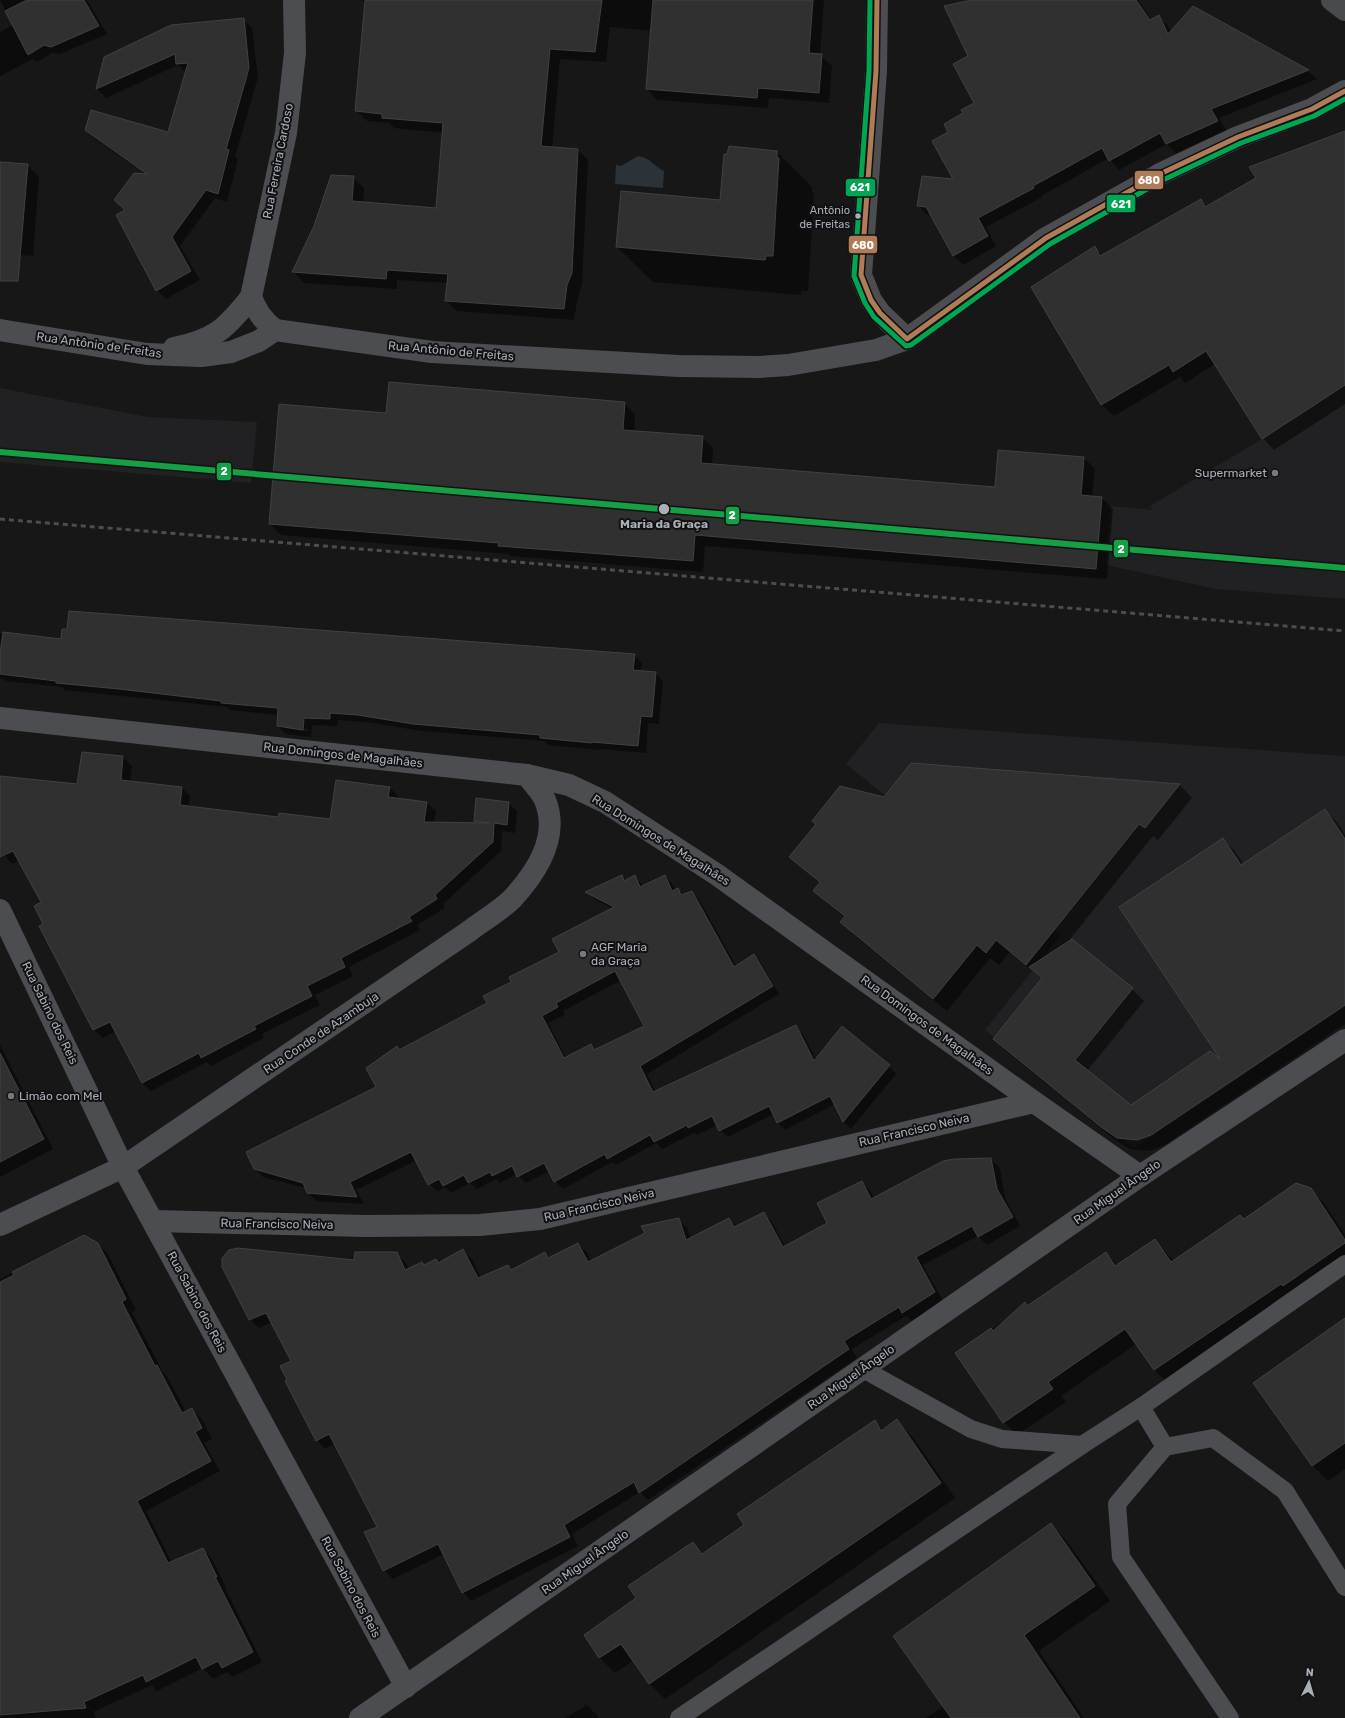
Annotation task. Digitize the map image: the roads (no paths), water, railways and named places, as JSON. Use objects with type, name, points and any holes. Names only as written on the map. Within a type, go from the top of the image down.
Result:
[{"type":"main road","points":[[1332,0],[1345,10]]},
{"type":"street","name":"Rua Ferreira Cardoso","points":[[147,354],[196,344],[216,333],[233,319],[251,297],[286,133],[296,54],[294,0]]},
{"type":"street","points":[[877,0],[876,71],[861,275],[872,300],[880,313],[907,339]]},
{"type":"street","name":"Rua Antônio de Freitas","points":[[0,330],[147,354],[201,356],[231,352],[258,341],[275,330],[432,352],[710,367],[759,367],[788,365],[876,350],[907,339],[1053,235],[1160,174],[1238,137],[1312,109],[1345,91]]},
{"type":"street","points":[[251,297],[258,313],[265,323],[275,330]]},
{"type":"street","name":"Rua Domingos de Magalhães","points":[[0,718],[527,775],[569,785],[605,802],[716,874],[1034,1102],[1140,1176]]},
{"type":"street","name":"Rua Conde de Azambuja","points":[[0,1225],[123,1167],[468,932],[512,899],[535,870],[547,848],[551,826],[545,799],[527,775]]},
{"type":"street","name":"Rua Sabino dos Reis","points":[[0,910],[123,1167],[406,1687]]},
{"type":"street","name":"Rua Miguel Ângelo","points":[[356,1718],[406,1687],[1140,1176],[1345,1040]]},
{"type":"street","name":"Rua Francisco Neiva","points":[[153,1221],[366,1226],[480,1225],[540,1219],[1034,1102]]},
{"type":"lane","points":[[679,1718],[1082,1445],[1141,1407],[1345,1264]]},
{"type":"lane","points":[[863,1369],[971,1429],[1002,1439],[1082,1445]]},
{"type":"lane","points":[[1141,1407],[1165,1447]]},
{"type":"lane","points":[[1230,1718],[1121,1557],[1117,1504],[1165,1447],[1213,1438],[1286,1491],[1345,1587]]},
{"type":"railway","points":[[0,519],[1345,631]]},
{"type":"place","name":"Antônio de Freitas","points":[[858,216]]},
{"type":"place","name":"Supermarket","points":[[1275,473]]},
{"type":"place","name":"Maria da Graça","points":[[664,509]]},
{"type":"place","name":"AGF Maria da Graça","points":[[583,954]]},
{"type":"place","name":"Limão com Mel","points":[[11,1096]]}]
